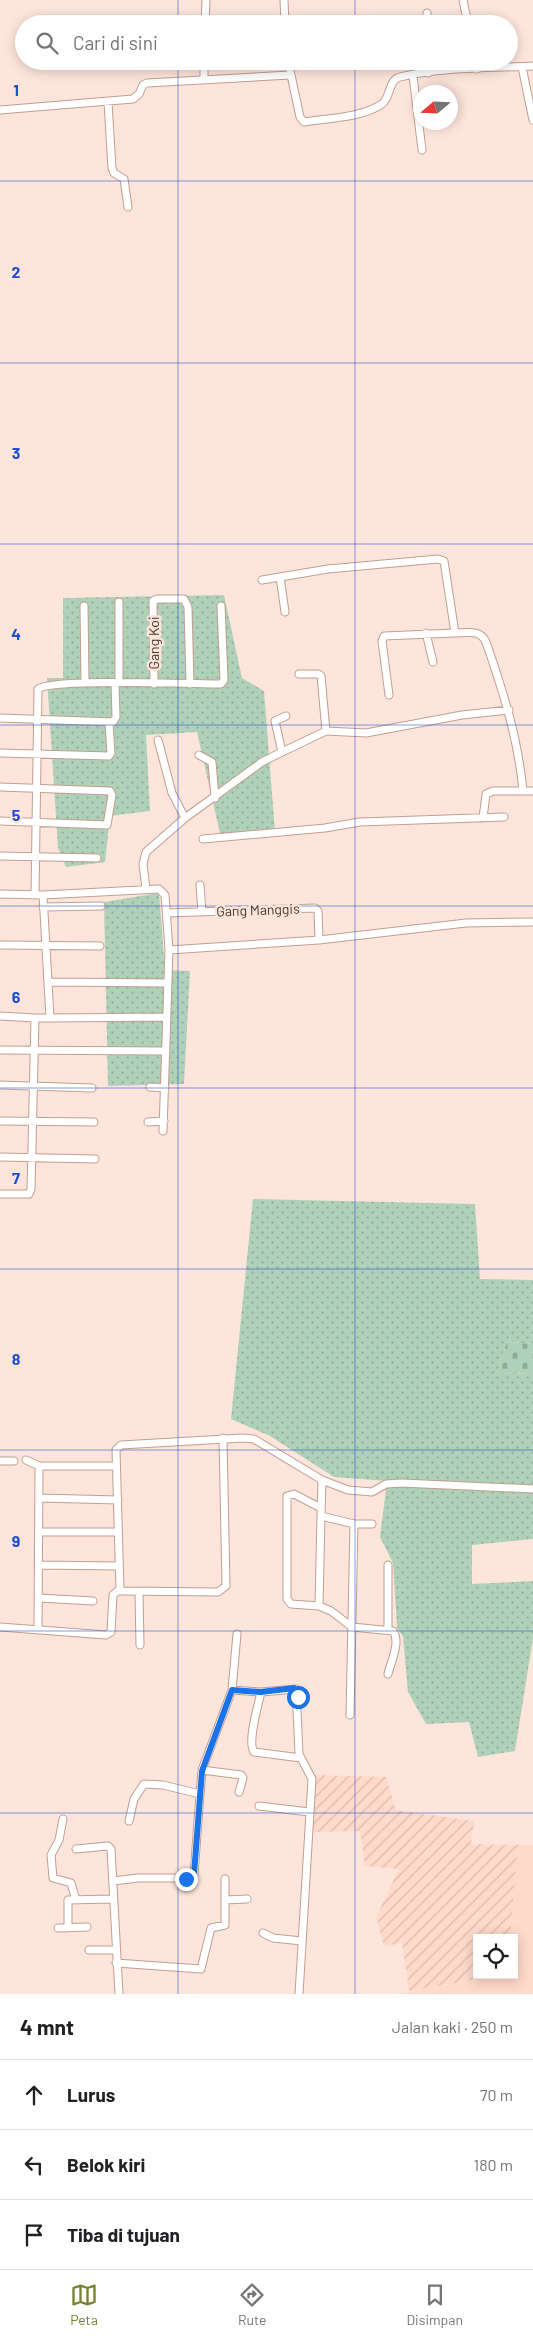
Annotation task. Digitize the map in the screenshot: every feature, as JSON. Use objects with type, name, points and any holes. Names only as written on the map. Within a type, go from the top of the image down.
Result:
[{"type":"street","points":[[205,15],[206,0]]},
{"type":"street","points":[[284,0],[285,15]]},
{"type":"street","points":[[463,0],[466,15]]},
{"type":"street","points":[[518,67],[533,66]]},
{"type":"street","points":[[522,67],[533,120]]},
{"type":"street","points":[[204,70],[204,79]]},
{"type":"street","points":[[289,70],[301,120],[304,122],[370,111],[388,97],[394,80],[399,77],[446,70]]},
{"type":"street","points":[[0,110],[133,100],[139,94],[143,84],[146,83],[290,75]]},
{"type":"street","points":[[413,76],[422,150]]},
{"type":"street","points":[[108,102],[112,168],[114,173],[124,179],[128,207]]},
{"type":"street","points":[[262,580],[328,569],[438,559],[444,562],[446,567],[455,633]]},
{"type":"street","points":[[280,577],[286,612]]},
{"type":"street","name":"Gang Koi","points":[[154,684],[153,601],[157,599],[184,599],[188,607],[190,684]]},
{"type":"street","points":[[0,718],[37,718],[109,723],[116,719],[119,602]]},
{"type":"street","points":[[84,606],[85,682]]},
{"type":"street","points":[[50,1018],[43,907],[39,895],[36,856],[37,691],[39,687],[85,682],[221,684],[224,681],[221,606]]},
{"type":"street","points":[[426,633],[432,662]]},
{"type":"street","points":[[388,695],[383,638],[386,635],[478,633],[484,636],[509,710],[520,761],[523,791]]},
{"type":"street","points":[[299,674],[318,674],[321,676],[326,731]]},
{"type":"street","points":[[146,890],[143,864],[146,852],[185,818],[262,762],[282,752],[326,731],[366,733],[462,715],[509,710]]},
{"type":"street","points":[[282,752],[274,721],[286,716]]},
{"type":"street","points":[[0,752],[108,756],[111,753],[109,723]]},
{"type":"street","points":[[158,740],[172,793],[185,818]]},
{"type":"street","points":[[199,755],[212,762],[215,798]]},
{"type":"street","points":[[0,787],[110,791],[112,794],[107,826],[0,822]]},
{"type":"street","points":[[482,818],[486,794],[493,792],[533,791]]},
{"type":"street","points":[[204,839],[324,828],[360,822],[504,817]]},
{"type":"street","points":[[0,856],[97,858]]},
{"type":"street","points":[[200,885],[202,912]]},
{"type":"street","points":[[0,894],[39,895],[146,890],[162,891],[165,895],[169,950],[163,1131]]},
{"type":"street","points":[[43,907],[101,906]]},
{"type":"street","name":"Gang Manggis","points":[[167,913],[315,908],[318,911],[319,940]]},
{"type":"street","points":[[169,950],[319,940],[466,923],[533,922]]},
{"type":"street","points":[[1,945],[100,946]]},
{"type":"street","points":[[49,982],[168,983]]},
{"type":"street","points":[[0,1016],[35,1018],[166,1018]]},
{"type":"street","points":[[0,1194],[30,1193],[35,1018]]},
{"type":"street","points":[[0,1050],[166,1051]]},
{"type":"street","points":[[0,1086],[92,1088]]},
{"type":"street","points":[[150,1087],[165,1088]]},
{"type":"street","points":[[0,1121],[94,1122]]},
{"type":"street","points":[[148,1122],[164,1121]]},
{"type":"street","points":[[0,1157],[95,1159]]},
{"type":"street","points":[[0,1628],[109,1634],[111,1631],[113,1595],[120,1591],[218,1592],[226,1586],[223,1438]]},
{"type":"street","points":[[120,1591],[118,1500],[115,1466],[116,1450],[121,1445],[223,1438],[254,1440],[322,1480],[348,1490],[363,1492],[372,1492],[386,1484],[394,1483],[533,1489]]},
{"type":"street","points":[[26,1460],[39,1466],[115,1466]]},
{"type":"street","points":[[0,1462],[14,1461]]},
{"type":"street","points":[[38,1630],[39,1466]]},
{"type":"street","points":[[319,1606],[322,1480]]},
{"type":"street","points":[[320,1507],[294,1494],[287,1496],[286,1599],[291,1604],[319,1606],[331,1611],[352,1627],[393,1631],[396,1638],[388,1674]]},
{"type":"street","points":[[39,1498],[118,1500]]},
{"type":"street","points":[[320,1516],[354,1524],[372,1524]]},
{"type":"street","points":[[350,1715],[354,1524]]},
{"type":"street","points":[[39,1532],[118,1532]]},
{"type":"street","points":[[39,1565],[119,1566]]},
{"type":"street","points":[[388,1565],[388,1630]]},
{"type":"street","points":[[139,1592],[140,1645]]},
{"type":"street","points":[[38,1598],[93,1601]]},
{"type":"street","points":[[113,1881],[138,1878],[192,1878],[194,1874],[202,1770],[232,1690],[237,1634]]},
{"type":"street","points":[[232,1690],[261,1692],[296,1689],[301,1758],[312,1779],[299,1994]]},
{"type":"street","points":[[261,1692],[254,1723],[253,1751],[301,1758]]},
{"type":"street","points":[[202,1770],[241,1775],[243,1778],[239,1792]]},
{"type":"street","points":[[129,1821],[134,1799],[144,1784],[163,1785],[200,1794]]},
{"type":"street","points":[[259,1806],[309,1812]]},
{"type":"street","points":[[63,1820],[59,1840],[51,1855],[53,1878],[54,1880],[71,1883],[76,1900]]},
{"type":"street","points":[[76,1848],[111,1848],[112,1899],[119,1994]]},
{"type":"street","points":[[116,1963],[201,1968],[211,1928],[225,1926],[224,1879]]},
{"type":"street","points":[[68,1928],[67,1902],[112,1899]]},
{"type":"street","points":[[225,1900],[246,1899]]},
{"type":"street","points":[[58,1928],[87,1927]]},
{"type":"street","points":[[263,1933],[273,1938],[302,1941]]},
{"type":"street","points":[[89,1950],[115,1950]]},
{"type":"shaded area","points":[[313,1775],[386,1777],[396,1810],[474,1821],[471,1844],[518,1845],[510,1934],[473,1934],[473,1979],[480,1979],[409,1991],[402,1943],[384,1946],[376,1917],[399,1869],[365,1866],[360,1831],[309,1832]]},
{"type":"shaded area","points":[[518,1845],[533,1845],[533,1994],[397,1994],[481,1979],[518,1979],[518,1934],[510,1934]]},
{"type":"green space","points":[[224,595],[242,678],[264,691],[275,832],[221,838],[197,732],[146,735],[150,811],[110,816],[105,862],[66,867],[58,848],[47,678],[63,678],[63,598]]},
{"type":"green space","points":[[159,893],[165,970],[190,971],[184,1084],[108,1086],[104,902]]},
{"type":"green space","points":[[253,1199],[475,1204],[480,1279],[533,1280],[533,1344],[507,1342],[497,1373],[533,1374],[533,1539],[472,1545],[472,1584],[533,1581],[533,1638],[515,1751],[478,1757],[469,1722],[426,1724],[408,1692],[403,1637],[397,1627],[393,1563],[380,1537],[387,1481],[334,1477],[270,1436],[231,1419]]},
{"type":"green space","points":[[507,1342],[533,1344],[533,1374],[497,1373]]},
{"type":"route","points":[[186,1879],[192,1878],[194,1874],[202,1770],[232,1690],[261,1692],[294,1688],[298,1692],[298,1697]]}]
